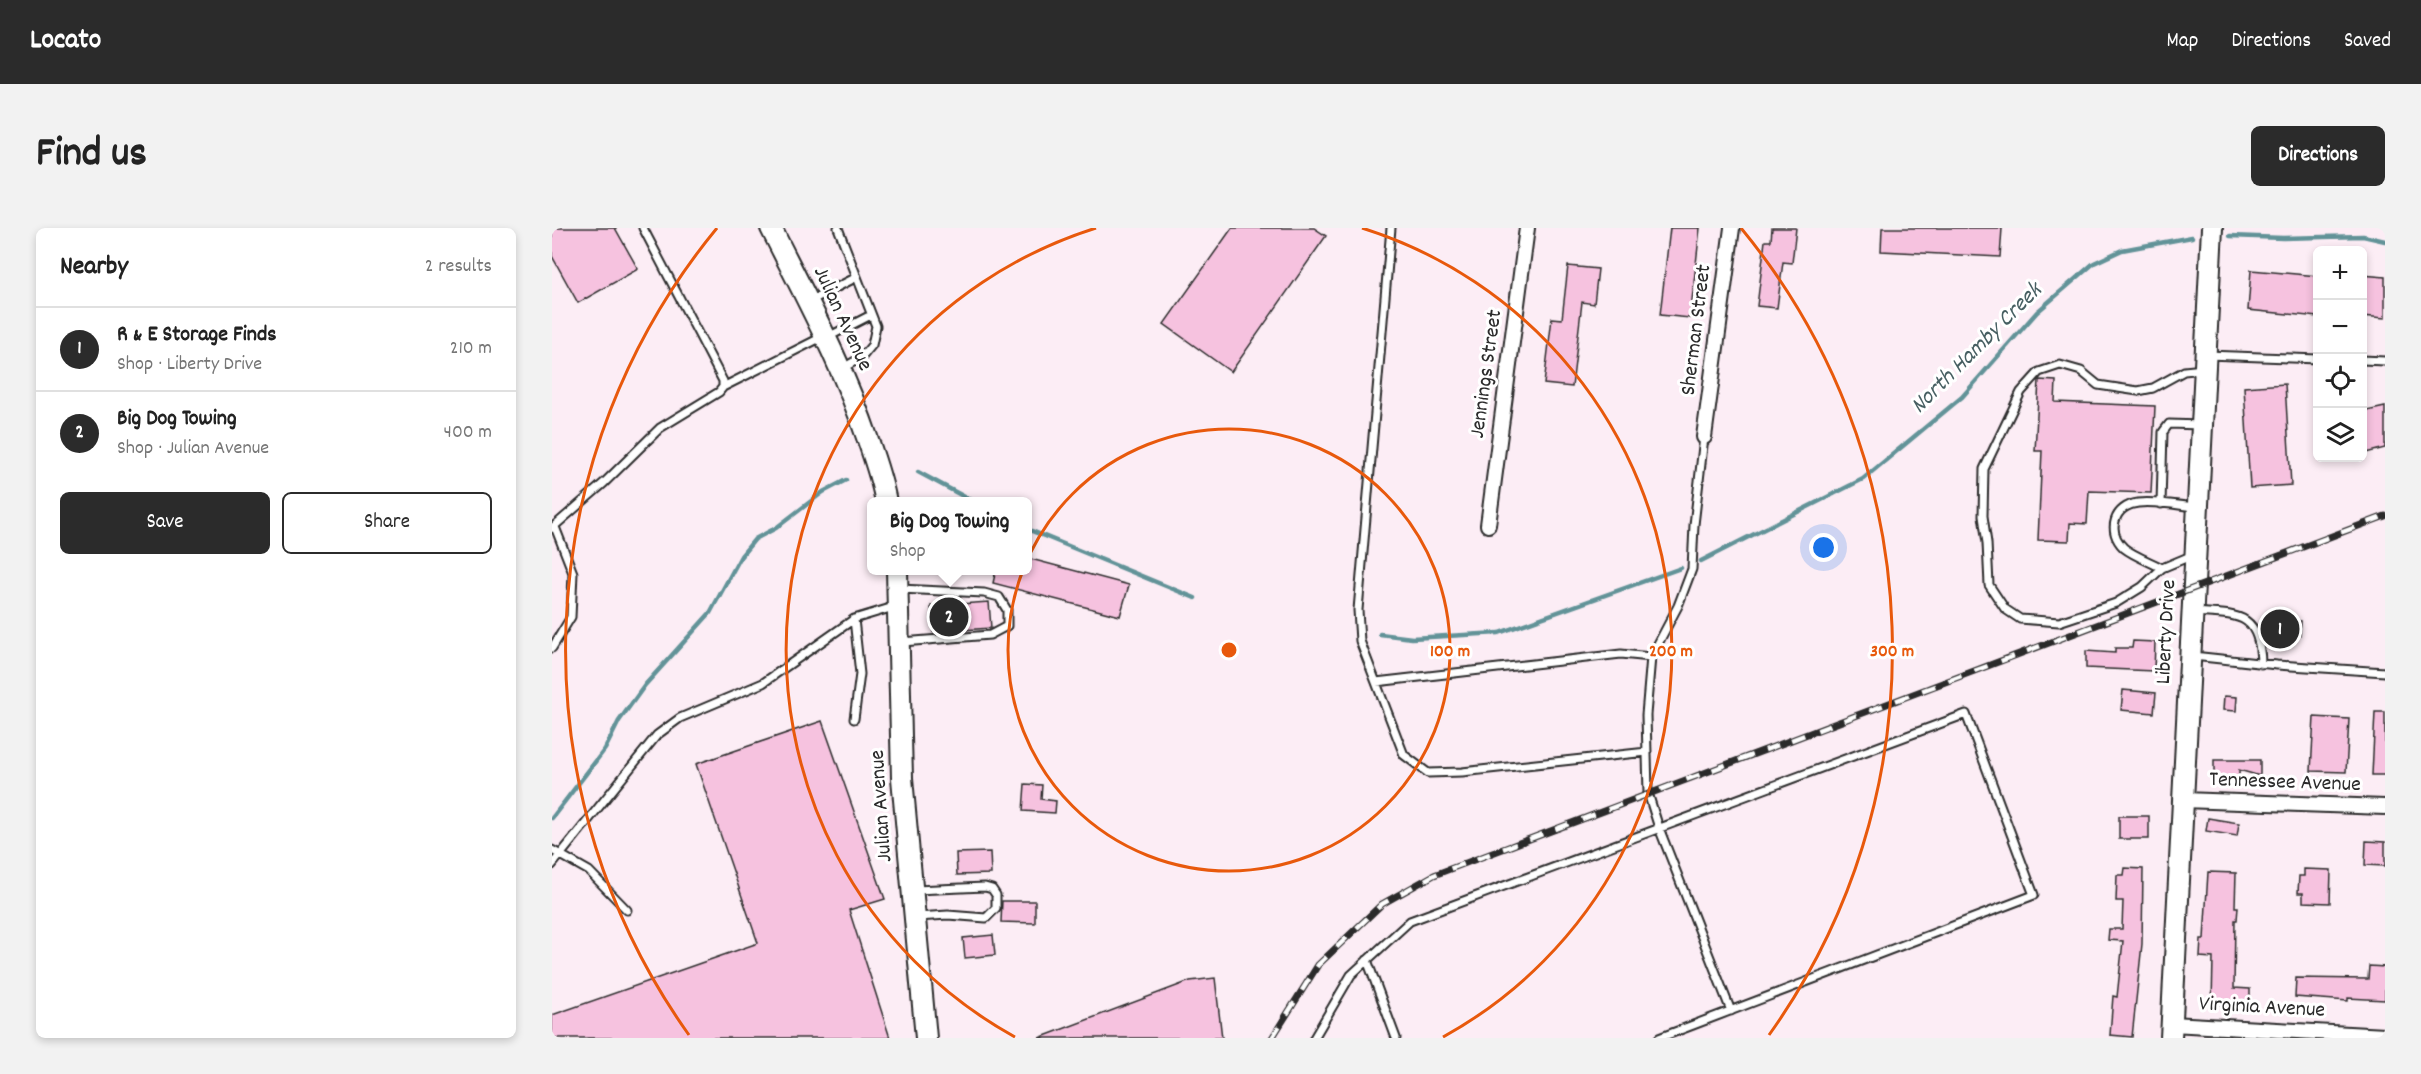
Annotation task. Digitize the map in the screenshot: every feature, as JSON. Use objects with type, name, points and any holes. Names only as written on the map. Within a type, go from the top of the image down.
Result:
[{"type":"street","name":"Julian Avenue","points":[[771,228],[857,408],[885,497]]},
{"type":"street","name":"Jennings Street","points":[[1488,525],[1527,228]]},
{"type":"street","name":"Sherman Street","points":[[1704,437],[1732,228]]},
{"type":"street","name":"Liberty Drive","points":[[2171,1031],[2212,228]]},
{"type":"street","name":"Julian Avenue","points":[[898,588],[902,778],[926,1038]]},
{"type":"street","name":"Tennessee Avenue","points":[[2183,800],[2385,807]]},
{"type":"street","name":"Virginia Avenue","points":[[2171,1031],[2385,1036]]},
{"type":"lane","points":[[643,228],[723,381],[723,387]]},
{"type":"lane","points":[[838,228],[876,326],[872,345],[862,357],[840,370]]},
{"type":"lane","points":[[1391,228],[1358,610],[1360,641],[1404,755],[1428,773],[1462,772],[1647,752]]},
{"type":"lane","points":[[808,302],[857,277]]},
{"type":"lane","points":[[552,648],[571,617],[573,573],[554,528],[660,428],[719,392],[723,387],[872,315]]},
{"type":"lane","points":[[2195,555],[2162,568],[2142,587],[2108,606],[2059,621],[2020,619],[2005,609],[1989,585],[1983,516],[1984,469],[2021,392],[2039,372],[2060,365],[2081,371],[2098,385],[2138,391],[2153,388],[2204,362],[2313,359]]},
{"type":"lane","points":[[2367,360],[2385,361]]},
{"type":"lane","points":[[2161,504],[2163,432],[2169,424],[2201,425]]},
{"type":"lane","points":[[1704,437],[1694,525],[1692,569],[1678,606],[1651,657],[1646,715],[1648,792],[1659,828],[1731,1011]]},
{"type":"lane","points":[[2162,568],[2124,547],[2114,532],[2114,518],[2121,509],[2137,503],[2198,507]]},
{"type":"lane","points":[[552,865],[657,735],[680,718],[763,683],[898,588],[984,593],[999,597],[1007,610],[1007,626],[990,634],[899,642]]},
{"type":"lane","points":[[2192,612],[2242,617],[2251,624],[2258,640],[2261,664]]},
{"type":"lane","points":[[854,619],[860,674],[854,719]]},
{"type":"lane","points":[[1376,682],[1621,654],[1651,657]]},
{"type":"lane","points":[[2190,656],[2261,664],[2385,672]]},
{"type":"lane","points":[[1314,1038],[1351,975],[1410,921],[1966,714],[2034,895],[1659,1038]]},
{"type":"lane","points":[[552,850],[589,871],[627,910]]},
{"type":"lane","points":[[912,890],[986,887],[992,889],[996,895],[996,908],[986,918],[948,915],[914,918]]},
{"type":"lane","points":[[1367,960],[1396,1038]]},
{"type":"building","points":[[552,228],[615,228],[638,269],[578,303],[552,256]]},
{"type":"building","points":[[1232,228],[1314,228],[1326,236],[1231,372],[1164,324]]},
{"type":"building","points":[[1670,228],[1700,228],[1690,318],[1660,315]]},
{"type":"building","points":[[1772,228],[1796,228],[1792,263],[1783,262],[1777,308],[1757,306],[1765,241],[1771,241]]},
{"type":"building","points":[[1882,228],[2002,228],[2000,257],[1881,251]]},
{"type":"building","points":[[1568,266],[1598,269],[1594,304],[1582,302],[1572,387],[1544,384],[1552,318],[1562,319]]},
{"type":"building","points":[[2251,270],[2313,276],[2313,316],[2248,310]]},
{"type":"building","points":[[2367,275],[2385,277],[2385,318],[2367,316]]},
{"type":"building","points":[[2039,380],[2056,381],[2055,402],[2155,406],[2151,493],[2089,491],[2087,524],[2070,523],[2069,541],[2038,540],[2042,451],[2035,451]]},
{"type":"building","points":[[2285,384],[2291,485],[2250,488],[2244,387]]},
{"type":"building","points":[[2385,407],[2385,448],[2367,453],[2367,411]]},
{"type":"building","points":[[1032,559],[1129,585],[1120,616],[993,583],[995,575],[1032,575]]},
{"type":"building","points":[[989,602],[991,628],[933,632],[931,606]]},
{"type":"building","points":[[2268,619],[2301,621],[2300,635],[2294,635],[2293,642],[2267,640]]},
{"type":"building","points":[[2133,641],[2155,642],[2154,671],[2086,668],[2086,651],[2115,653],[2115,648],[2132,648]]},
{"type":"building","points":[[2123,690],[2156,693],[2154,713],[2121,710]]},
{"type":"building","points":[[2224,696],[2237,697],[2236,711],[2223,710]]},
{"type":"building","points":[[2375,712],[2385,712],[2385,775],[2372,775]]},
{"type":"building","points":[[2314,717],[2349,719],[2346,772],[2311,771]]},
{"type":"building","points":[[822,721],[885,899],[849,910],[890,1038],[552,1038],[552,1015],[758,943],[696,764]]},
{"type":"building","points":[[2214,760],[2260,760],[2260,776],[2239,770],[2239,780],[2214,780]]},
{"type":"building","points":[[1025,784],[1042,785],[1041,799],[1056,801],[1055,813],[1023,811]]},
{"type":"building","points":[[2119,816],[2149,816],[2149,839],[2119,839]]},
{"type":"building","points":[[2208,818],[2239,823],[2237,836],[2206,831]]},
{"type":"building","points":[[2366,841],[2385,842],[2385,866],[2365,865]]},
{"type":"building","points":[[990,852],[991,874],[957,875],[956,853]]},
{"type":"building","points":[[2125,868],[2143,869],[2142,944],[2132,1037],[2110,1035],[2113,996],[2117,997],[2123,941],[2108,940],[2109,929],[2122,929],[2123,901],[2116,901],[2117,875],[2124,875]]},
{"type":"building","points":[[2304,869],[2331,870],[2330,903],[2303,902],[2303,893],[2298,893],[2299,876],[2304,876]]},
{"type":"building","points":[[2208,872],[2236,873],[2235,907],[2238,907],[2237,920],[2235,920],[2234,988],[2250,989],[2250,1006],[2212,1004],[2213,958],[2200,957],[2201,939],[2204,939]]},
{"type":"building","points":[[1002,901],[1035,901],[1035,923],[1001,922]]},
{"type":"building","points":[[993,935],[995,955],[965,958],[963,938]]},
{"type":"building","points":[[2369,966],[2385,967],[2385,1000],[2348,998],[2348,1001],[2295,997],[2296,978],[2368,979]]},
{"type":"building","points":[[1215,978],[1222,1038],[1039,1038],[1190,981]]},
{"type":"waterway","name":"North Hamby Creek","points":[[2230,236],[2283,238],[2363,236],[2385,241]]},
{"type":"waterway","name":"North Hamby Creek","points":[[1701,561],[1863,479],[1962,397],[2037,312],[2094,263],[2122,250],[2192,237]]},
{"type":"waterway","name":"North Hamby Creek","points":[[918,472],[965,497]]},
{"type":"waterway","name":"North Hamby Creek","points":[[552,818],[605,749],[619,721],[645,685],[710,613],[741,556],[755,539],[776,528],[823,492],[846,480]]},
{"type":"waterway","name":"North Hamby Creek","points":[[1032,531],[1195,598]]},
{"type":"waterway","name":"North Hamby Creek","points":[[1380,634],[1412,638],[1499,633],[1681,568]]},
{"type":"railway","points":[[1272,1038],[1318,965],[1382,904],[1434,875],[2385,516]]},
{"type":"place","name":"Big Dog Towing","points":[[949,617]]},
{"type":"place","name":"R & E Storage Finds","points":[[2280,629]]}]
